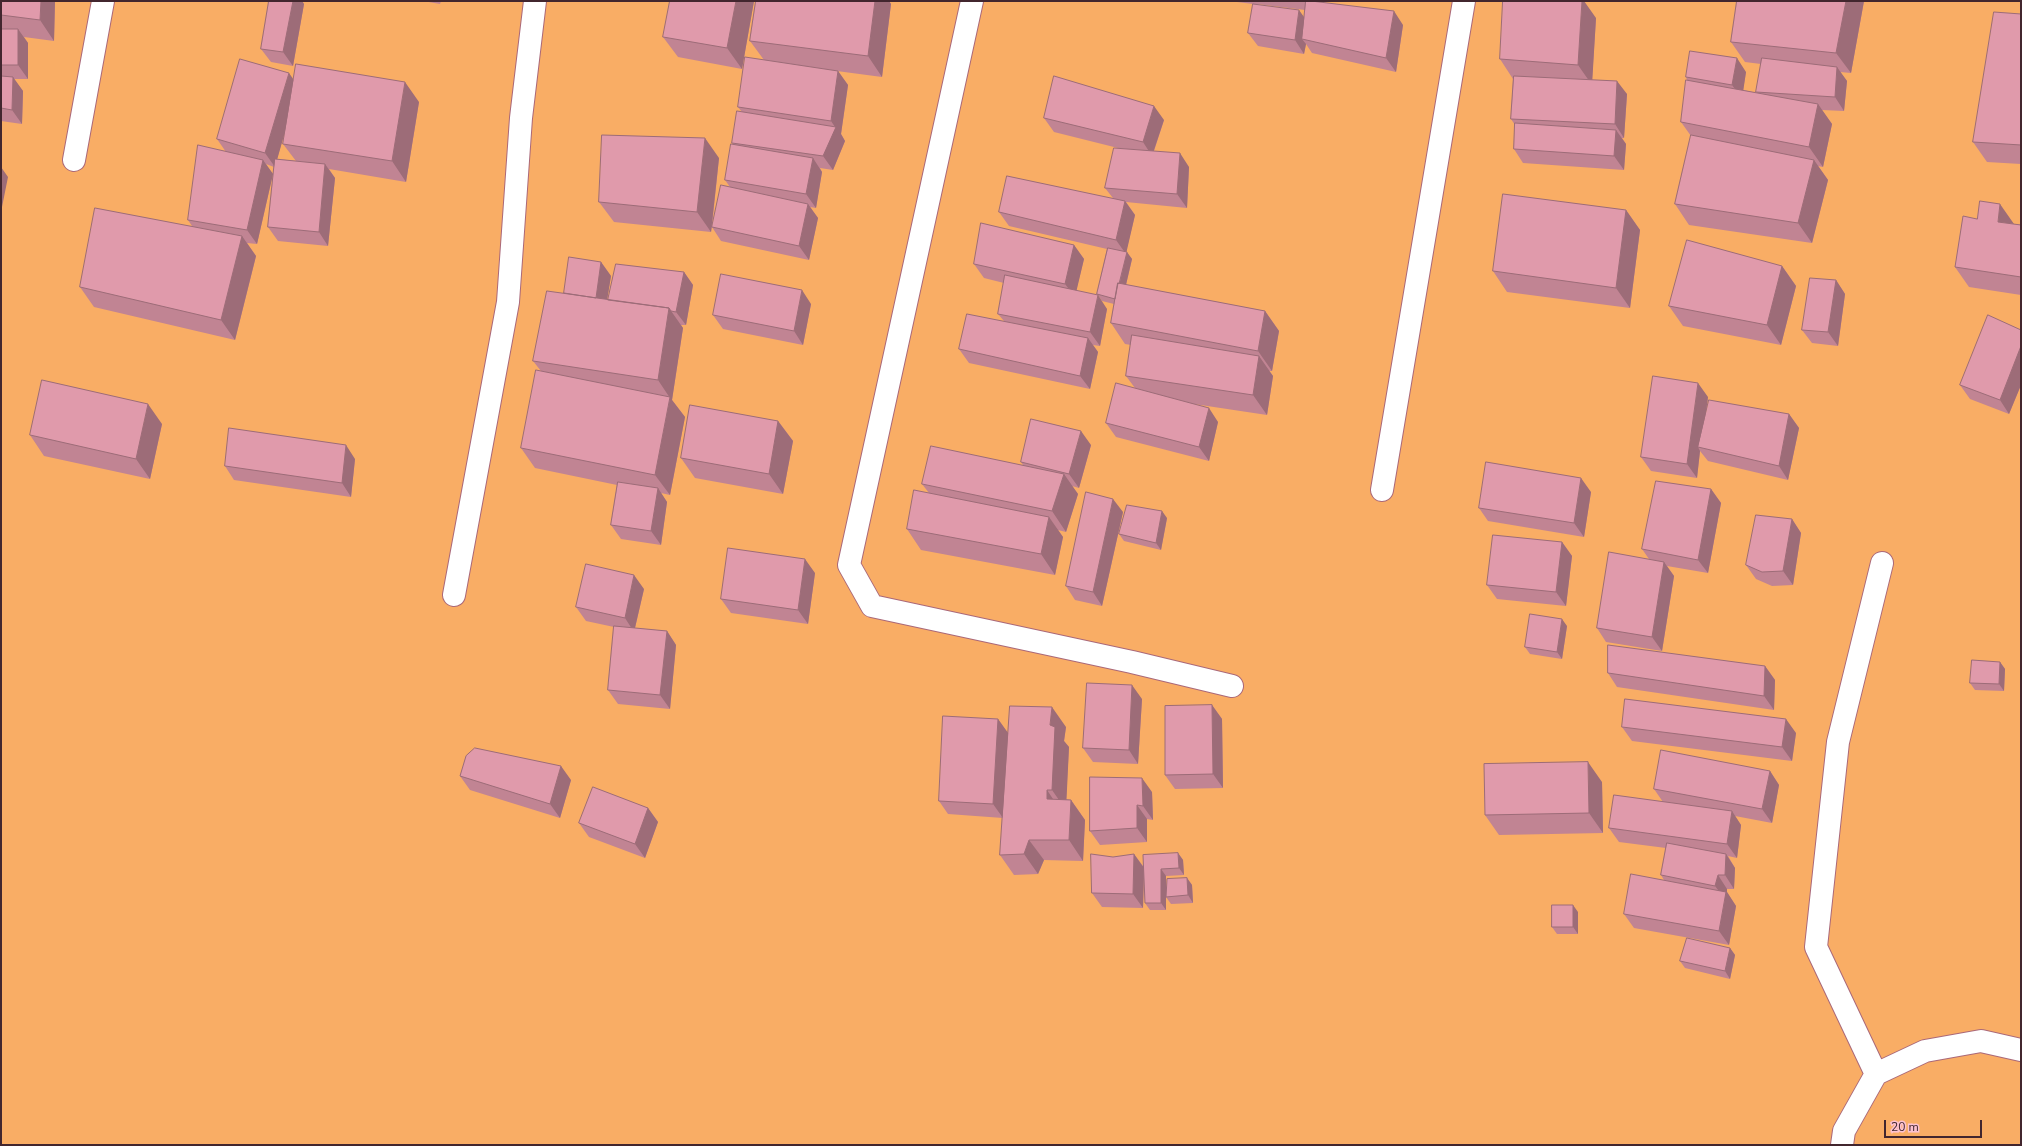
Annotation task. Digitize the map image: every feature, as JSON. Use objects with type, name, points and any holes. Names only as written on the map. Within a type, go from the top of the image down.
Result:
[{"type":"street","points":[[74,160],[103,1]]},
{"type":"street","points":[[454,595],[508,302],[521,118],[535,1]]},
{"type":"street","points":[[972,1],[848,565],[872,606],[1132,662],[1232,686]]},
{"type":"street","points":[[1382,490],[1464,1]]},
{"type":"street","points":[[1876,1074],[1816,947],[1838,742],[1882,563]]},
{"type":"street","points":[[1842,1145],[1844,1132],[1876,1074],[1925,1051],[1981,1041],[2021,1050]]},
{"type":"shaded area","points":[[1,1],[2021,1],[2021,1145],[1,1145]]},
{"type":"building","points":[[1,1],[41,1],[40,20],[1,15]]},
{"type":"building","points":[[269,1],[293,1],[283,52],[261,49]]},
{"type":"building","points":[[670,1],[736,1],[727,48],[663,37]]},
{"type":"building","points":[[756,1],[875,1],[868,56],[750,41]]},
{"type":"building","points":[[1306,1],[1394,11],[1386,58],[1302,39]]},
{"type":"building","points":[[1503,1],[1582,1],[1578,65],[1500,59]]},
{"type":"building","points":[[1737,1],[1846,1],[1836,53],[1731,42]]},
{"type":"building","points":[[1253,4],[1299,10],[1295,40],[1248,33]]},
{"type":"building","points":[[1994,12],[2021,14],[2021,145],[1973,142]]},
{"type":"building","points":[[1,29],[18,29],[18,65],[1,65]]},
{"type":"building","points":[[1690,51],[1737,58],[1732,85],[1686,77]]},
{"type":"building","points":[[745,57],[838,71],[831,121],[738,107]]},
{"type":"building","points":[[1762,58],[1837,67],[1835,97],[1756,92]]},
{"type":"building","points":[[240,59],[289,73],[265,153],[217,139]]},
{"type":"building","points":[[296,64],[405,82],[392,161],[283,144]]},
{"type":"building","points":[[1,76],[13,77],[12,110],[1,108]]},
{"type":"building","points":[[1054,76],[1154,106],[1143,142],[1044,118]]},
{"type":"building","points":[[1514,76],[1617,81],[1615,124],[1511,119]]},
{"type":"building","points":[[1686,80],[1818,104],[1809,147],[1681,122]]},
{"type":"building","points":[[737,111],[836,127],[823,156],[732,143]]},
{"type":"building","points":[[1515,123],[1616,130],[1614,156],[1514,149]]},
{"type":"building","points":[[602,135],[705,138],[697,212],[599,202]]},
{"type":"building","points":[[1691,135],[1814,160],[1798,223],[1675,204]]},
{"type":"building","points":[[731,144],[813,158],[806,194],[725,180]]},
{"type":"building","points":[[198,145],[263,160],[247,230],[188,220]]},
{"type":"building","points":[[1114,148],[1180,153],[1177,194],[1105,188]]},
{"type":"building","points":[[275,159],[325,164],[319,232],[268,227]]},
{"type":"building","points":[[1007,176],[1125,201],[1116,240],[999,212]]},
{"type":"building","points":[[721,185],[808,204],[799,246],[712,227]]},
{"type":"building","points":[[1503,194],[1626,210],[1616,288],[1493,271]]},
{"type":"building","points":[[1980,201],[2000,204],[1998,222],[2021,225],[2021,277],[1955,267],[1963,216],[1977,219]]},
{"type":"building","points":[[95,208],[242,236],[221,320],[80,287]]},
{"type":"building","points":[[981,223],[1074,245],[1065,284],[974,264]]},
{"type":"building","points":[[1687,240],[1782,266],[1767,325],[1669,306]]},
{"type":"building","points":[[1108,248],[1127,252],[1115,299],[1097,294]]},
{"type":"building","points":[[569,257],[601,262],[596,298],[564,293]]},
{"type":"building","points":[[616,264],[684,272],[676,312],[671,311],[669,308],[608,300]]},
{"type":"building","points":[[721,274],[802,290],[794,331],[713,315]]},
{"type":"building","points":[[1005,275],[1098,295],[1090,332],[998,314]]},
{"type":"building","points":[[1810,278],[1836,280],[1828,332],[1802,330]]},
{"type":"building","points":[[1118,283],[1265,311],[1258,351],[1111,323]]},
{"type":"building","points":[[547,291],[669,308],[658,380],[533,361]]},
{"type":"building","points":[[967,314],[1088,338],[1080,376],[959,349]]},
{"type":"building","points":[[1988,315],[2021,330],[2021,346],[2000,400],[1960,385]]},
{"type":"building","points":[[1132,335],[1259,356],[1253,395],[1126,376]]},
{"type":"building","points":[[536,370],[670,397],[655,475],[521,448]]},
{"type":"building","points":[[1653,376],[1698,383],[1687,464],[1641,457]]},
{"type":"building","points":[[42,380],[148,404],[136,459],[30,435]]},
{"type":"building","points":[[1116,383],[1209,408],[1199,447],[1106,423]]},
{"type":"building","points":[[1709,400],[1789,414],[1779,466],[1698,447]]},
{"type":"building","points":[[690,405],[778,421],[769,474],[681,458]]},
{"type":"building","points":[[1031,419],[1081,431],[1069,474],[1021,462]]},
{"type":"building","points":[[229,428],[346,445],[342,483],[225,466]]},
{"type":"building","points":[[931,446],[1064,474],[1052,511],[922,484]]},
{"type":"building","points":[[1486,462],[1581,478],[1574,523],[1479,508]]},
{"type":"building","points":[[1656,481],[1711,489],[1698,560],[1642,549]]},
{"type":"building","points":[[618,482],[658,488],[651,531],[611,525]]},
{"type":"building","points":[[914,490],[1049,517],[1041,554],[907,529]]},
{"type":"building","points":[[1086,492],[1113,499],[1093,592],[1066,586]]},
{"type":"building","points":[[1127,505],[1162,511],[1156,543],[1119,534]]},
{"type":"building","points":[[1756,515],[1792,519],[1783,571],[1762,572],[1746,565]]},
{"type":"building","points":[[1493,535],[1562,542],[1556,592],[1487,585]]},
{"type":"building","points":[[728,548],[805,559],[798,610],[721,599]]},
{"type":"building","points":[[1609,552],[1664,562],[1652,637],[1597,628]]},
{"type":"building","points":[[586,564],[634,575],[625,618],[576,607]]},
{"type":"building","points":[[1530,614],[1562,619],[1557,652],[1525,647]]},
{"type":"building","points":[[614,626],[667,631],[660,695],[608,690]]},
{"type":"building","points":[[1608,645],[1765,666],[1764,696],[1608,673]]},
{"type":"building","points":[[1972,660],[2000,662],[1999,684],[1970,683]]},
{"type":"building","points":[[1087,683],[1132,685],[1129,750],[1083,748]]},
{"type":"building","points":[[1625,699],[1786,719],[1782,747],[1622,727]]},
{"type":"building","points":[[1212,705],[1213,774],[1165,775],[1165,706]]},
{"type":"building","points":[[1010,706],[1052,707],[1050,725],[1055,727],[1052,790],[1047,790],[1047,799],[1071,800],[1069,840],[1029,840],[1024,854],[1000,855]]},
{"type":"building","points":[[943,716],[998,719],[993,804],[939,801]]},
{"type":"building","points":[[475,748],[561,766],[550,804],[460,776],[466,756]]},
{"type":"building","points":[[1661,750],[1770,771],[1762,809],[1654,789]]},
{"type":"building","points":[[1588,762],[1589,813],[1485,815],[1484,764]]},
{"type":"building","points":[[1090,777],[1142,778],[1143,806],[1137,805],[1137,828],[1090,831]]},
{"type":"building","points":[[593,787],[648,808],[635,844],[579,823]]},
{"type":"building","points":[[1614,795],[1732,811],[1727,844],[1609,828]]},
{"type":"building","points":[[1667,843],[1726,854],[1725,875],[1718,875],[1715,886],[1661,875]]},
{"type":"building","points":[[1178,853],[1179,868],[1161,869],[1161,903],[1145,903],[1143,855]]},
{"type":"building","points":[[1091,854],[1113,857],[1134,854],[1133,894],[1092,893]]},
{"type":"building","points":[[1631,874],[1726,892],[1719,931],[1624,914]]},
{"type":"building","points":[[1187,878],[1188,895],[1166,897],[1167,879]]},
{"type":"building","points":[[1552,905],[1573,905],[1573,927],[1552,927]]},
{"type":"building","points":[[1687,938],[1730,948],[1725,971],[1680,961]]}]
